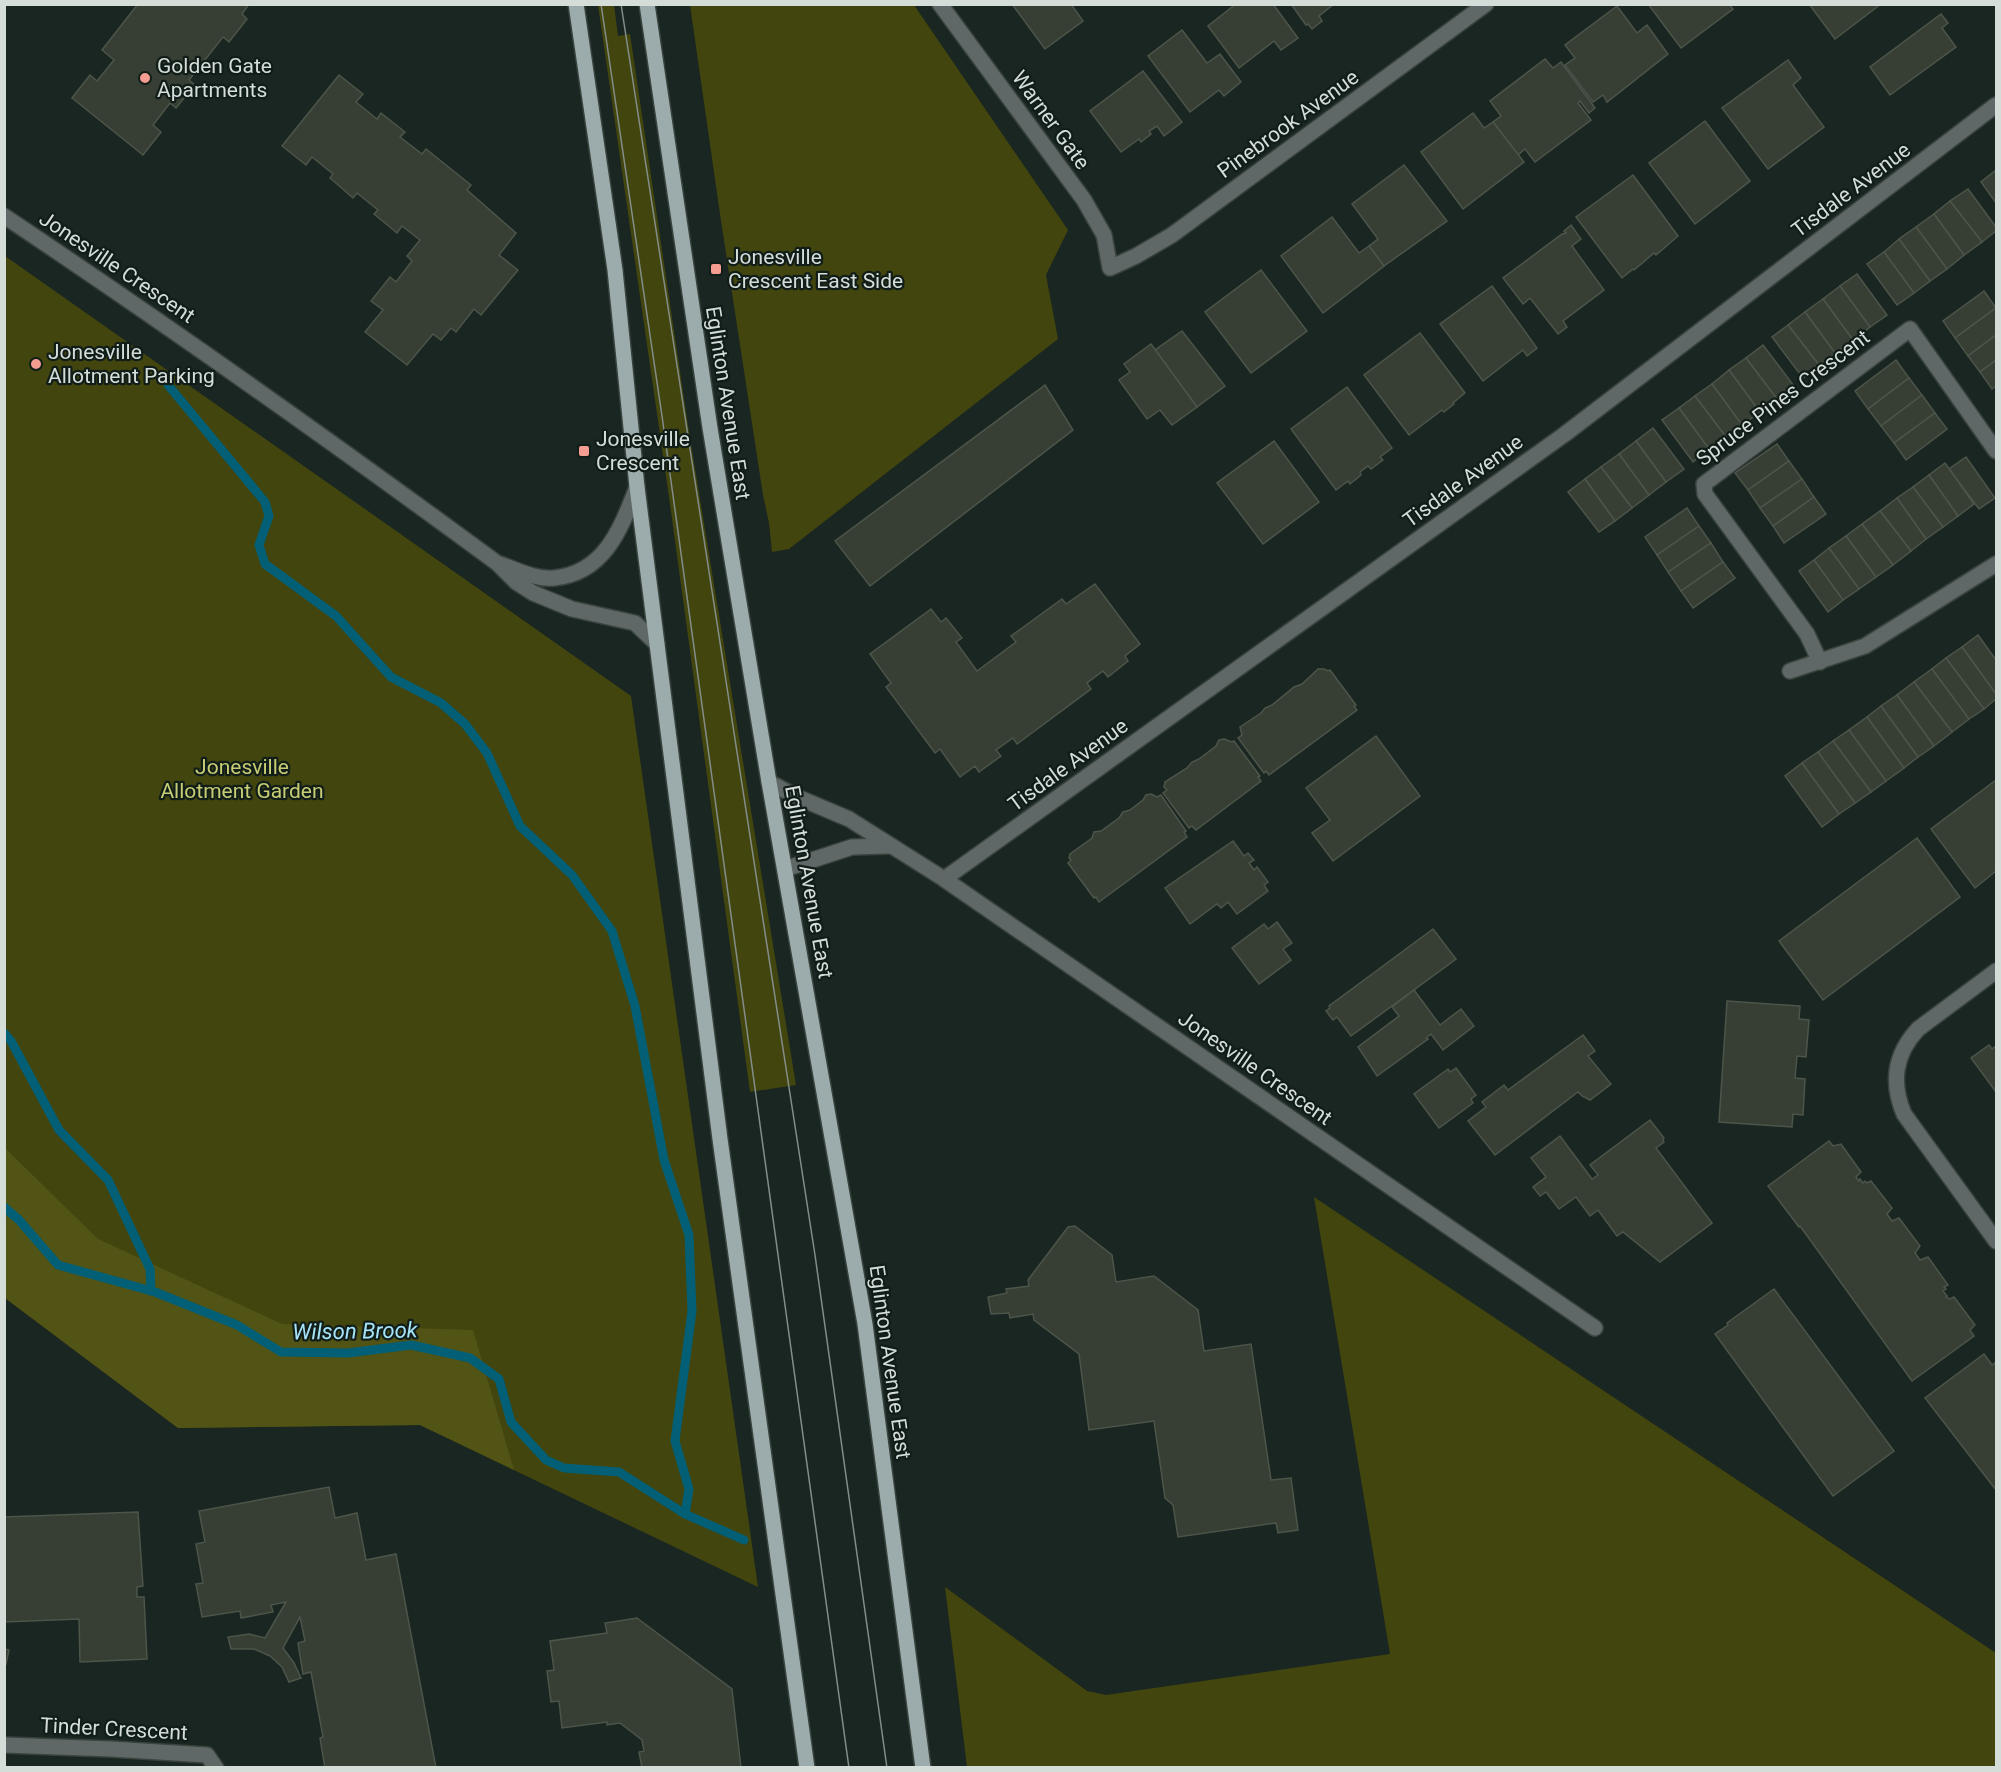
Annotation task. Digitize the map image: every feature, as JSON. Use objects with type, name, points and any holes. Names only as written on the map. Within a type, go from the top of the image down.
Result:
[{"type":"main road","points":[[576,4],[615,270],[637,487],[720,1139],[807,1767]]},
{"type":"main road","name":"Eglinton Avenue East","points":[[647,4],[710,428],[769,782],[866,1324],[923,1767]]},
{"type":"street","name":"Warner Gate","points":[[940,4],[1083,200],[1104,235],[1110,268]]},
{"type":"street","name":"Pinebrook Avenue","points":[[1110,268],[1172,235],[1486,4]]},
{"type":"street","name":"Tisdale Avenue","points":[[944,879],[1565,434],[1996,105]]},
{"type":"street","name":"Jonesville Crescent","points":[[4,216],[119,292],[344,450],[497,563],[516,582],[532,593],[572,609],[635,623],[657,644]]},
{"type":"street","name":"Spruce Pines Crescent","points":[[1820,662],[1808,634],[1705,494],[1704,484],[1910,329],[1996,451]]},
{"type":"street","name":"Jonesville Crescent","points":[[497,563],[535,576],[553,578],[575,573],[588,566],[612,544],[623,524],[637,487]]},
{"type":"street","points":[[1790,671],[1865,646],[1996,564]]},
{"type":"street","name":"Jonesville Crescent","points":[[769,782],[797,797],[849,819],[944,879],[1595,1328]]},
{"type":"street","points":[[785,869],[852,847],[889,846]]},
{"type":"street","points":[[1996,971],[1918,1029],[1908,1040],[1895,1076],[1897,1097],[1904,1114],[1996,1241]]},
{"type":"street","name":"Tinder Crescent","points":[[4,1745],[207,1755],[216,1767]]},
{"type":"green space","points":[[598,5],[614,5],[618,36],[630,34],[689,432],[796,1085],[750,1092],[670,504]]},
{"type":"green space","points":[[690,5],[914,5],[1068,230],[1046,275],[1058,339],[789,549],[772,552],[769,523],[720,214]]},
{"type":"green space","name":"Jonesville Allotment Garden","points":[[5,256],[631,696],[758,1587],[420,1425],[178,1428],[5,1298]]},
{"type":"green space","points":[[1314,1197],[1996,1653],[1996,1767],[967,1767],[945,1587],[1087,1691],[1106,1695],[1390,1654]]},
{"type":"shaded area","points":[[5,1148],[98,1239],[282,1324],[473,1330],[514,1470],[420,1425],[178,1428],[5,1298]]},
{"type":"building","name":"Golden Gate Apartments","points":[[138,4],[249,4],[242,14],[247,19],[229,42],[223,37],[189,80],[195,85],[176,108],[170,103],[153,125],[161,132],[143,155],[72,98],[90,75],[97,81],[114,60],[102,50]]},
{"type":"building","points":[[1012,4],[1071,4],[1083,21],[1045,49]]},
{"type":"building","points":[[1236,4],[1273,4],[1298,38],[1281,50],[1274,41],[1239,68],[1208,26]]},
{"type":"building","points":[[1291,4],[1334,4],[1319,16],[1322,21],[1312,29],[1308,24],[1306,25]]},
{"type":"building","points":[[1648,4],[1729,4],[1733,9],[1681,48]]},
{"type":"building","points":[[1809,4],[1881,4],[1835,39]]},
{"type":"building","points":[[1617,6],[1637,33],[1647,25],[1668,54],[1607,102],[1603,95],[1593,102],[1565,65],[1575,58],[1565,45]]},
{"type":"building","points":[[1941,14],[1948,23],[1942,28],[1956,47],[1890,95],[1870,67]]},
{"type":"building","points":[[1182,30],[1207,63],[1220,54],[1241,82],[1224,96],[1219,90],[1190,112],[1148,56]]},
{"type":"building","points":[[1545,59],[1553,68],[1561,62],[1595,108],[1589,113],[1580,101],[1578,103],[1591,120],[1535,162],[1525,149],[1518,155],[1493,122],[1501,116],[1490,101]]},
{"type":"building","points":[[1788,60],[1801,78],[1793,85],[1824,127],[1768,169],[1722,108]]},
{"type":"building","points":[[1143,71],[1182,122],[1164,136],[1157,126],[1149,131],[1151,134],[1141,142],[1139,139],[1121,152],[1090,111]]},
{"type":"building","points":[[339,75],[363,94],[356,102],[377,119],[381,113],[405,132],[400,137],[422,154],[426,149],[471,185],[467,190],[516,233],[499,255],[518,270],[481,315],[474,309],[456,332],[451,328],[441,340],[433,334],[407,365],[365,332],[383,310],[371,301],[390,277],[396,282],[412,261],[407,256],[420,240],[402,226],[397,233],[374,214],[378,210],[357,193],[353,198],[330,178],[333,174],[312,157],[306,165],[282,146]]},
{"type":"building","points":[[1473,113],[1484,128],[1493,122],[1524,162],[1463,209],[1421,152]]},
{"type":"building","points":[[1705,121],[1750,181],[1695,224],[1649,163]]},
{"type":"building","points":[[1404,165],[1447,221],[1384,266],[1369,246],[1378,239],[1352,204]]},
{"type":"building","points":[[1996,170],[1996,203],[1981,182]]},
{"type":"building","points":[[1633,175],[1678,236],[1656,255],[1654,253],[1622,278],[1576,217]]},
{"type":"building","points":[[1968,189],[1996,227],[1996,231],[1982,242],[1950,201]]},
{"type":"building","points":[[1950,201],[1982,242],[1964,255],[1934,214]]},
{"type":"building","points":[[1934,214],[1964,255],[1947,269],[1916,227]]},
{"type":"building","points":[[1332,217],[1359,253],[1369,246],[1384,266],[1323,313],[1281,256]]},
{"type":"building","points":[[1571,225],[1581,239],[1572,246],[1604,290],[1563,321],[1567,327],[1558,334],[1530,298],[1523,304],[1503,278],[1566,233],[1564,231]]},
{"type":"building","points":[[1916,227],[1947,269],[1930,281],[1899,239]]},
{"type":"building","points":[[1899,239],[1930,281],[1914,293],[1884,252]]},
{"type":"building","points":[[1884,252],[1914,293],[1897,305],[1867,264]]},
{"type":"building","points":[[1261,270],[1307,331],[1251,373],[1205,312]]},
{"type":"building","points":[[1857,274],[1887,315],[1870,327],[1840,286]]},
{"type":"building","points":[[1492,286],[1537,348],[1527,356],[1523,350],[1483,381],[1440,324]]},
{"type":"building","points":[[1840,286],[1870,327],[1853,340],[1823,299]]},
{"type":"building","points":[[1984,291],[1996,308],[1955,338],[1943,321]]},
{"type":"building","points":[[1823,299],[1853,340],[1835,353],[1805,312]]},
{"type":"building","points":[[1996,308],[1996,335],[1968,356],[1955,338]]},
{"type":"building","points":[[1805,312],[1835,353],[1819,365],[1788,325]]},
{"type":"building","points":[[1788,325],[1819,365],[1803,378],[1772,337]]},
{"type":"building","points":[[1182,331],[1225,386],[1197,407],[1155,350]]},
{"type":"building","points":[[1420,333],[1465,393],[1444,412],[1442,410],[1409,435],[1364,375]]},
{"type":"building","points":[[1996,335],[1996,360],[1980,372],[1968,356]]},
{"type":"building","points":[[1151,344],[1197,407],[1172,425],[1160,410],[1147,419],[1119,380],[1130,372],[1124,364]]},
{"type":"building","points":[[1763,345],[1794,386],[1777,399],[1746,358]]},
{"type":"building","points":[[1746,358],[1777,399],[1760,412],[1729,370]]},
{"type":"building","points":[[1896,360],[1909,378],[1868,409],[1855,391]]},
{"type":"building","points":[[1996,360],[1996,386],[1992,389],[1980,372]]},
{"type":"building","points":[[1729,370],[1760,412],[1742,425],[1712,384]]},
{"type":"building","points":[[1909,378],[1922,395],[1881,426],[1868,409]]},
{"type":"building","points":[[1712,384],[1742,425],[1726,437],[1695,396]]},
{"type":"building","points":[[1045,385],[1073,430],[870,586],[835,541]]},
{"type":"building","points":[[1347,387],[1392,448],[1380,457],[1383,460],[1371,469],[1368,466],[1350,484],[1348,481],[1336,490],[1291,429]]},
{"type":"building","points":[[1922,395],[1935,413],[1894,443],[1881,426]]},
{"type":"building","points":[[1695,396],[1726,437],[1709,449],[1679,408]]},
{"type":"building","points":[[1679,408],[1709,449],[1693,462],[1662,420]]},
{"type":"building","points":[[1935,413],[1947,429],[1906,460],[1894,443]]},
{"type":"building","points":[[1653,428],[1684,469],[1666,482],[1636,441]]},
{"type":"building","points":[[1274,441],[1319,502],[1263,544],[1217,483]]},
{"type":"building","points":[[1636,441],[1666,482],[1649,495],[1619,454]]},
{"type":"building","points":[[1777,444],[1789,461],[1748,490],[1735,473]]},
{"type":"building","points":[[1619,454],[1649,495],[1632,508],[1601,467]]},
{"type":"building","points":[[1966,457],[1995,498],[1979,509],[1949,469]]},
{"type":"building","points":[[1789,461],[1802,479],[1760,508],[1748,490]]},
{"type":"building","points":[[1945,463],[1974,504],[1958,516],[1929,475]]},
{"type":"building","points":[[1601,467],[1632,508],[1615,521],[1585,479]]},
{"type":"building","points":[[1929,475],[1958,516],[1943,527],[1913,487]]},
{"type":"building","points":[[1585,479],[1615,521],[1599,532],[1568,492]]},
{"type":"building","points":[[1802,479],[1814,497],[1773,526],[1760,508]]},
{"type":"building","points":[[1913,487],[1943,527],[1926,539],[1897,498]]},
{"type":"building","points":[[1814,497],[1826,514],[1784,543],[1773,526]]},
{"type":"building","points":[[1897,498],[1926,539],[1911,551],[1880,511]]},
{"type":"building","points":[[1687,508],[1699,526],[1657,555],[1645,537]]},
{"type":"building","points":[[1880,511],[1911,551],[1893,565],[1862,524]]},
{"type":"building","points":[[1862,524],[1893,565],[1876,577],[1846,536]]},
{"type":"building","points":[[1699,526],[1711,543],[1668,572],[1657,555]]},
{"type":"building","points":[[1846,536],[1876,577],[1859,589],[1829,548]]},
{"type":"building","points":[[1711,543],[1723,562],[1681,591],[1668,572]]},
{"type":"building","points":[[1829,548],[1859,589],[1843,600],[1814,560]]},
{"type":"building","points":[[1814,560],[1843,600],[1828,612],[1799,571]]},
{"type":"building","points":[[1723,562],[1735,578],[1693,608],[1681,591]]},
{"type":"building","points":[[1095,584],[1140,644],[1125,656],[1128,661],[1108,677],[1103,671],[1087,683],[1091,689],[1017,744],[1013,738],[996,750],[1001,756],[979,772],[975,766],[960,777],[940,749],[935,753],[886,687],[891,683],[870,654],[931,609],[941,622],[946,618],[962,638],[956,642],[977,671],[1016,642],[1011,636],[1062,599],[1066,604]]},
{"type":"building","points":[[1978,635],[1996,660],[1996,694],[1962,647]]},
{"type":"building","points":[[1962,647],[1996,694],[1996,699],[1984,709],[1946,658]]},
{"type":"building","points":[[1946,658],[1984,709],[1969,719],[1932,669]]},
{"type":"building","points":[[1318,669],[1330,670],[1356,705],[1354,706],[1357,710],[1269,775],[1266,771],[1264,773],[1238,738],[1242,735],[1240,727],[1294,687],[1302,684]]},
{"type":"building","points":[[1932,669],[1969,719],[1952,732],[1914,682]]},
{"type":"building","points":[[1914,682],[1952,732],[1934,746],[1897,695]]},
{"type":"building","points":[[1897,695],[1934,746],[1918,757],[1881,706]]},
{"type":"building","points":[[1881,706],[1918,757],[1904,768],[1867,717]]},
{"type":"building","points":[[1867,717],[1904,768],[1886,781],[1849,730]]},
{"type":"building","points":[[1849,730],[1886,781],[1871,792],[1833,741]]},
{"type":"building","points":[[1376,736],[1420,796],[1333,861],[1312,833],[1330,820],[1306,788]]},
{"type":"building","points":[[1219,740],[1234,741],[1260,776],[1258,777],[1261,781],[1196,830],[1192,826],[1189,828],[1163,793],[1167,790],[1164,787],[1165,782],[1216,746]]},
{"type":"building","points":[[1833,741],[1871,792],[1855,803],[1818,752]]},
{"type":"building","points":[[1818,752],[1855,803],[1839,814],[1802,763]]},
{"type":"building","points":[[1802,763],[1839,814],[1822,827],[1785,776]]},
{"type":"building","points":[[1996,780],[1996,871],[1975,888],[1931,829]]},
{"type":"building","points":[[1151,794],[1157,797],[1161,795],[1186,831],[1184,832],[1187,837],[1099,902],[1068,863],[1071,860],[1070,854],[1092,838],[1094,832],[1101,831],[1119,818],[1123,812],[1130,810],[1146,795]]},
{"type":"building","points":[[1917,838],[1960,897],[1823,1000],[1779,941]]},
{"type":"building","points":[[1233,841],[1244,856],[1248,853],[1254,860],[1249,863],[1254,870],[1257,867],[1268,882],[1264,885],[1268,891],[1237,914],[1228,902],[1221,908],[1217,904],[1190,924],[1165,888]]},
{"type":"building","points":[[1277,922],[1292,943],[1283,949],[1291,960],[1259,984],[1232,948],[1264,924],[1268,929]]},
{"type":"building","points":[[1433,929],[1456,959],[1351,1036],[1337,1017],[1333,1020],[1326,1011],[1330,1008],[1329,1006]]},
{"type":"building","points":[[1414,990],[1440,1025],[1461,1009],[1474,1026],[1443,1050],[1431,1034],[1426,1038],[1428,1039],[1377,1076],[1358,1047],[1399,1016],[1392,1007]]},
{"type":"building","points":[[1727,1001],[1800,1006],[1799,1019],[1809,1020],[1806,1057],[1797,1056],[1795,1078],[1805,1079],[1803,1115],[1793,1114],[1792,1127],[1719,1122]]},
{"type":"building","points":[[1583,1035],[1595,1051],[1588,1056],[1611,1084],[1590,1100],[1578,1092],[1495,1155],[1468,1121],[1486,1107],[1482,1102],[1504,1085],[1508,1090]]},
{"type":"building","points":[[1989,1045],[1992,1049],[1996,1046],[1996,1092],[1971,1058]]},
{"type":"building","points":[[1456,1068],[1476,1095],[1471,1099],[1473,1103],[1439,1128],[1414,1094],[1448,1069],[1450,1072]]},
{"type":"building","points":[[1650,1120],[1664,1138],[1664,1142],[1656,1148],[1712,1223],[1660,1262],[1623,1232],[1617,1236],[1598,1210],[1590,1216],[1576,1197],[1559,1209],[1546,1192],[1540,1196],[1533,1187],[1546,1177],[1531,1158],[1560,1136],[1592,1179],[1598,1175],[1590,1165]]},
{"type":"building","points":[[1829,1141],[1833,1146],[1841,1144],[1861,1172],[1856,1177],[1859,1181],[1860,1179],[1863,1183],[1865,1181],[1867,1183],[1871,1181],[1892,1208],[1887,1214],[1892,1221],[1899,1218],[1920,1246],[1915,1253],[1920,1260],[1928,1257],[1948,1285],[1943,1291],[1946,1297],[1950,1299],[1954,1297],[1975,1325],[1970,1330],[1974,1336],[1912,1381],[1800,1226],[1768,1186]]},
{"type":"building","points":[[1075,1226],[1112,1255],[1116,1282],[1154,1276],[1198,1310],[1204,1351],[1251,1344],[1271,1480],[1291,1478],[1298,1530],[1278,1533],[1276,1523],[1178,1537],[1173,1505],[1165,1498],[1154,1421],[1089,1430],[1079,1354],[1034,1320],[1033,1314],[1010,1318],[1009,1313],[991,1314],[988,1297],[1007,1293],[1006,1289],[1029,1286],[1028,1280],[1068,1227]]},
{"type":"building","points":[[1774,1289],[1894,1451],[1833,1496],[1715,1334]]},
{"type":"building","points":[[1984,1354],[1992,1365],[1996,1362],[1996,1490],[1925,1398]]},
{"type":"building","points":[[329,1487],[335,1518],[357,1513],[366,1560],[396,1554],[436,1768],[325,1768],[320,1738],[323,1737],[311,1672],[303,1674],[298,1643],[305,1641],[300,1617],[283,1648],[301,1678],[289,1682],[282,1667],[270,1656],[254,1649],[231,1649],[228,1637],[249,1634],[265,1638],[286,1602],[271,1605],[273,1612],[241,1618],[240,1611],[202,1617],[196,1584],[203,1583],[196,1544],[205,1542],[199,1511]]},
{"type":"building","points":[[138,1512],[143,1586],[137,1587],[137,1597],[144,1597],[147,1659],[80,1662],[79,1619],[4,1622],[4,1517]]},
{"type":"building","points":[[637,1618],[732,1689],[741,1768],[642,1768],[639,1752],[644,1751],[642,1740],[620,1723],[607,1725],[607,1722],[562,1728],[559,1701],[551,1702],[547,1671],[554,1670],[550,1641],[607,1633],[605,1623]]},
{"type":"building","points":[[4,1649],[9,1650],[6,1664],[4,1663]]},
{"type":"waterway","points":[[168,385],[265,502],[269,516],[259,545],[265,564],[336,616],[391,677],[441,703],[465,724],[487,753],[520,826],[572,875],[612,931],[635,1006],[664,1160],[689,1235],[692,1311],[675,1441],[689,1489],[685,1514]]},
{"type":"waterway","points":[[4,1033],[11,1041],[59,1130],[108,1180],[150,1269],[151,1291]]},
{"type":"waterway","name":"Wilson Brook","points":[[4,1207],[19,1220],[58,1265],[155,1292],[237,1325],[281,1352],[348,1353],[411,1345],[470,1358],[499,1379],[511,1422],[546,1460],[564,1468],[619,1472],[685,1514],[744,1540]]},
{"type":"tram line","points":[[601,4],[662,416],[849,1768]]},
{"type":"tram line","points":[[621,4],[815,1255],[887,1768]]},
{"type":"place","name":"Golden Gate Apartments","points":[[145,78]]},
{"type":"place","name":"Jonesville Crescent East Side","points":[[716,269]]},
{"type":"place","name":"Jonesville Allotment Parking","points":[[36,364]]},
{"type":"place","name":"Jonesville Crescent","points":[[584,451]]}]
